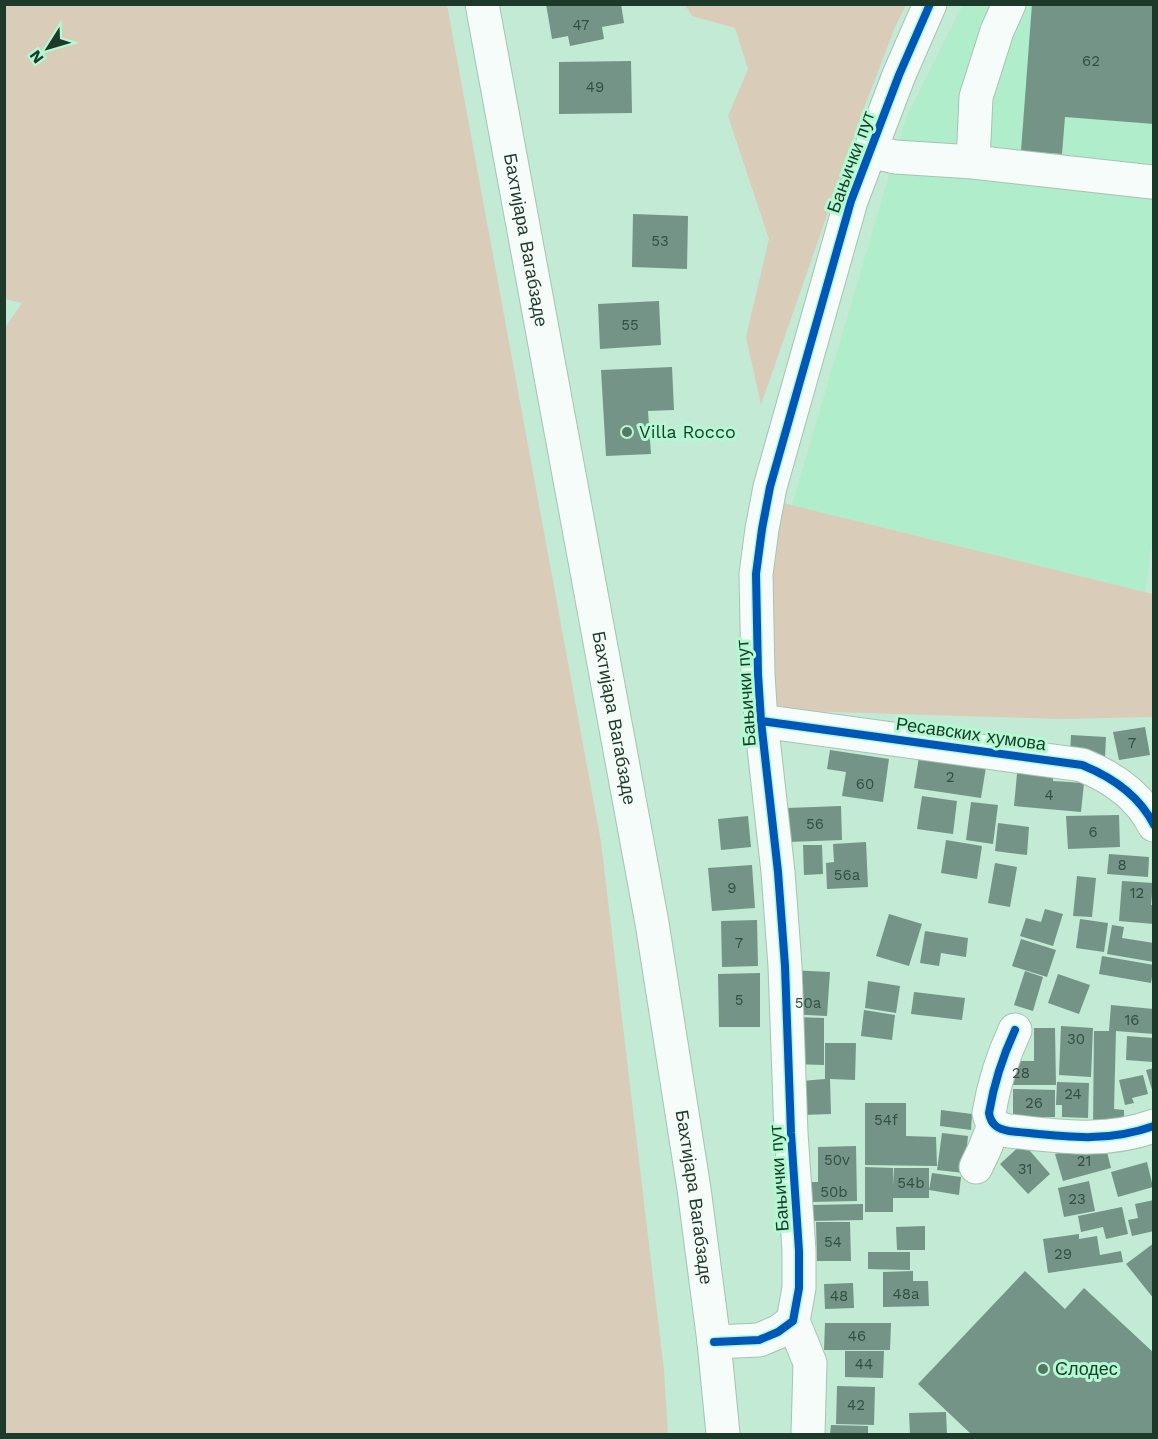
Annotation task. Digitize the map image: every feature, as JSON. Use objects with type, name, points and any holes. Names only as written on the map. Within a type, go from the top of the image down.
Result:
[{"type":"street","name":"Бахтијара Вагабзаде","points":[[482,4],[652,923],[694,1189],[714,1342],[723,1434]]},
{"type":"street","name":"Бањички пут","points":[[793,1321],[798,1288],[799,1251],[790,1133],[785,966],[778,872],[761,721],[756,574],[770,487],[851,201],[899,75],[930,4]]},
{"type":"street","points":[[973,162],[976,98],[997,31],[1009,4]]},
{"type":"street","points":[[871,152],[895,157],[973,162],[1152,182]]},
{"type":"street","name":"Ресавских хумова","points":[[761,721],[1082,765],[1100,772],[1126,789],[1141,805],[1154,825]]},
{"type":"street","points":[[1015,1030],[996,1078],[989,1113],[993,1125],[1003,1130],[1081,1137],[1126,1134],[1154,1126]]},
{"type":"street","points":[[976,1167],[993,1125]]},
{"type":"street","points":[[714,1342],[759,1340],[778,1332],[793,1321],[810,1363],[808,1434]]},
{"type":"shaded area","points":[[5,4],[447,5],[601,842],[664,1370],[668,1434],[5,1434],[4,329],[22,303],[5,299]]},
{"type":"shaded area","points":[[685,5],[906,5],[867,100],[761,405],[746,337],[769,239],[728,116],[748,69],[735,28],[692,16]]},
{"type":"shaded area","points":[[963,5],[1153,5],[1154,529],[1145,592],[792,505],[906,118]]},
{"type":"shaded area","points":[[779,502],[1153,594],[1153,717],[1061,719],[767,710],[764,576]]},
{"type":"building","points":[[546,4],[621,4],[624,23],[602,27],[604,39],[570,46],[568,36],[552,39]]},
{"type":"building","points":[[1032,4],[1154,4],[1154,124],[1065,117],[1062,154],[1021,151]]},
{"type":"building","points":[[631,61],[632,113],[559,114],[559,62]]},
{"type":"building","points":[[633,214],[688,216],[687,269],[632,267]]},
{"type":"building","points":[[659,301],[661,345],[600,349],[598,304]]},
{"type":"building","name":"Villa Rocco","points":[[672,367],[674,410],[648,411],[651,454],[606,456],[601,370]]},
{"type":"building","points":[[1145,727],[1150,755],[1119,760],[1113,732]]},
{"type":"building","points":[[1071,735],[1106,737],[1105,758],[1070,755]]},
{"type":"building","points":[[830,750],[889,759],[883,802],[842,796],[846,772],[827,769]]},
{"type":"building","points":[[919,757],[986,767],[981,798],[914,788]]},
{"type":"building","points":[[1018,763],[1054,766],[1053,781],[1084,783],[1081,812],[1014,806]]},
{"type":"building","points":[[922,796],[957,801],[953,834],[917,829]]},
{"type":"building","points":[[971,802],[998,805],[993,844],[966,840]]},
{"type":"building","points":[[841,806],[842,840],[788,842],[787,808]]},
{"type":"building","points":[[1119,815],[1120,847],[1068,849],[1066,816]]},
{"type":"building","points":[[748,816],[751,847],[721,850],[718,819]]},
{"type":"building","points":[[998,823],[1029,827],[1027,855],[995,851]]},
{"type":"building","points":[[946,840],[982,846],[977,879],[941,873]]},
{"type":"building","points":[[866,842],[868,887],[827,889],[826,863],[834,862],[833,844]]},
{"type":"building","points":[[803,845],[822,845],[823,874],[804,875]]},
{"type":"building","points":[[1109,854],[1149,857],[1148,877],[1107,874]]},
{"type":"building","points":[[995,863],[1017,867],[1010,907],[988,903]]},
{"type":"building","points":[[752,865],[755,908],[712,911],[708,868]]},
{"type":"building","points":[[1077,876],[1096,878],[1092,917],[1073,916]]},
{"type":"building","points":[[1122,881],[1153,883],[1151,905],[1154,905],[1154,924],[1119,921]]},
{"type":"building","points":[[1045,909],[1063,914],[1053,946],[1020,936],[1026,918],[1041,922]]},
{"type":"building","points":[[889,914],[922,924],[909,966],[876,956]]},
{"type":"building","points":[[1080,919],[1108,923],[1104,952],[1076,948]]},
{"type":"building","points":[[757,920],[758,966],[722,967],[721,921]]},
{"type":"building","points":[[1112,925],[1124,927],[1122,938],[1154,943],[1154,962],[1107,954]]},
{"type":"building","points":[[925,931],[968,938],[966,957],[941,953],[939,966],[920,963]]},
{"type":"building","points":[[1021,939],[1056,950],[1047,977],[1012,966]]},
{"type":"building","points":[[1102,956],[1154,965],[1151,983],[1099,974]]},
{"type":"building","points":[[790,970],[830,972],[827,1016],[787,1014]]},
{"type":"building","points":[[1025,971],[1043,977],[1033,1011],[1014,1005]]},
{"type":"building","points":[[760,973],[760,1027],[719,1027],[718,974]]},
{"type":"building","points":[[1058,974],[1090,985],[1079,1014],[1048,1003]]},
{"type":"building","points":[[868,981],[900,986],[896,1013],[865,1008]]},
{"type":"building","points":[[914,992],[965,998],[962,1020],[911,1014]]},
{"type":"building","points":[[1111,1005],[1154,1009],[1154,1034],[1116,1031],[1114,1109],[1124,1110],[1124,1128],[1093,1127],[1094,1031],[1109,1031]]},
{"type":"building","points":[[864,1010],[895,1015],[892,1040],[861,1036]]},
{"type":"building","points":[[794,1017],[824,1018],[824,1065],[793,1064]]},
{"type":"building","points":[[1061,1026],[1093,1028],[1091,1077],[1059,1075]]},
{"type":"building","points":[[1034,1028],[1055,1028],[1056,1085],[1007,1085],[1007,1061],[1034,1061]]},
{"type":"building","points":[[1127,1036],[1154,1038],[1153,1062],[1126,1060]]},
{"type":"building","points":[[825,1043],[856,1043],[855,1080],[830,1079],[831,1114],[803,1115],[801,1081],[825,1079]]},
{"type":"building","points":[[1154,1068],[1154,1093],[1153,1093],[1146,1070]]},
{"type":"building","points":[[1143,1075],[1148,1094],[1132,1098],[1134,1103],[1125,1105],[1119,1080]]},
{"type":"building","points":[[1057,1082],[1089,1083],[1088,1118],[1062,1117],[1062,1105],[1056,1105]]},
{"type":"building","points":[[1013,1089],[1055,1090],[1055,1117],[1013,1117]]},
{"type":"building","points":[[865,1103],[906,1103],[906,1136],[936,1137],[937,1166],[865,1165]]},
{"type":"building","points":[[941,1110],[972,1114],[971,1130],[940,1126]]},
{"type":"building","points":[[942,1133],[968,1136],[964,1173],[937,1170]]},
{"type":"building","points":[[1104,1140],[1111,1168],[1063,1181],[1055,1154]]},
{"type":"building","points":[[1023,1143],[1050,1174],[1028,1194],[1000,1164]]},
{"type":"building","points":[[856,1146],[857,1201],[811,1202],[810,1182],[818,1182],[818,1147]]},
{"type":"building","points":[[1147,1162],[1153,1187],[1118,1197],[1111,1172]]},
{"type":"building","points":[[865,1167],[893,1168],[893,1186],[894,1168],[929,1168],[929,1198],[893,1198],[893,1212],[865,1212]]},
{"type":"building","points":[[932,1173],[961,1177],[959,1195],[929,1190]]},
{"type":"building","points":[[1089,1181],[1095,1211],[1064,1217],[1058,1188]]},
{"type":"building","points":[[1154,1200],[1154,1231],[1132,1236],[1128,1220],[1138,1218],[1135,1204]]},
{"type":"building","points":[[863,1204],[863,1220],[811,1221],[811,1205]]},
{"type":"building","points":[[1122,1207],[1128,1234],[1106,1239],[1103,1227],[1081,1232],[1078,1216]]},
{"type":"building","points":[[816,1222],[850,1222],[851,1261],[817,1261]]},
{"type":"building","points":[[925,1226],[925,1250],[897,1250],[896,1227]]},
{"type":"building","points":[[1079,1234],[1079,1239],[1097,1236],[1100,1255],[1121,1251],[1123,1262],[1048,1273],[1043,1239]]},
{"type":"building","points":[[1154,1243],[1154,1299],[1126,1264]]},
{"type":"building","points":[[868,1252],[910,1252],[910,1270],[868,1269]]},
{"type":"building","points":[[913,1271],[913,1281],[928,1281],[929,1306],[883,1307],[883,1272]]},
{"type":"building","name":"Слодес","points":[[1025,1271],[1065,1309],[1084,1288],[1154,1353],[1154,1434],[971,1434],[918,1384]]},
{"type":"building","points":[[853,1283],[854,1308],[825,1309],[824,1284]]},
{"type":"building","points":[[825,1323],[891,1323],[890,1350],[824,1350]]},
{"type":"building","points":[[845,1351],[884,1351],[883,1378],[845,1377]]},
{"type":"building","points":[[837,1386],[875,1387],[874,1425],[836,1424]]},
{"type":"building","points":[[946,1412],[947,1434],[910,1434],[909,1413]]},
{"type":"building","points":[[831,1425],[868,1426],[868,1434],[830,1434]]},
{"type":"cycle path","points":[[714,1342],[759,1340],[778,1332],[793,1321],[799,1288],[785,966],[758,674],[756,574],[762,529],[770,487],[851,201],[899,75],[930,4]]},
{"type":"cycle path","points":[[761,721],[1082,765],[1124,788],[1141,805],[1154,825]]},
{"type":"cycle path","points":[[1015,1030],[999,1071],[991,1102],[989,1113],[991,1121],[996,1126],[1009,1131],[1082,1137],[1117,1135],[1154,1126]]},
{"type":"place","name":"Villa Rocco","points":[[627,432]]},
{"type":"place","name":"Слодес","points":[[1043,1369]]}]
